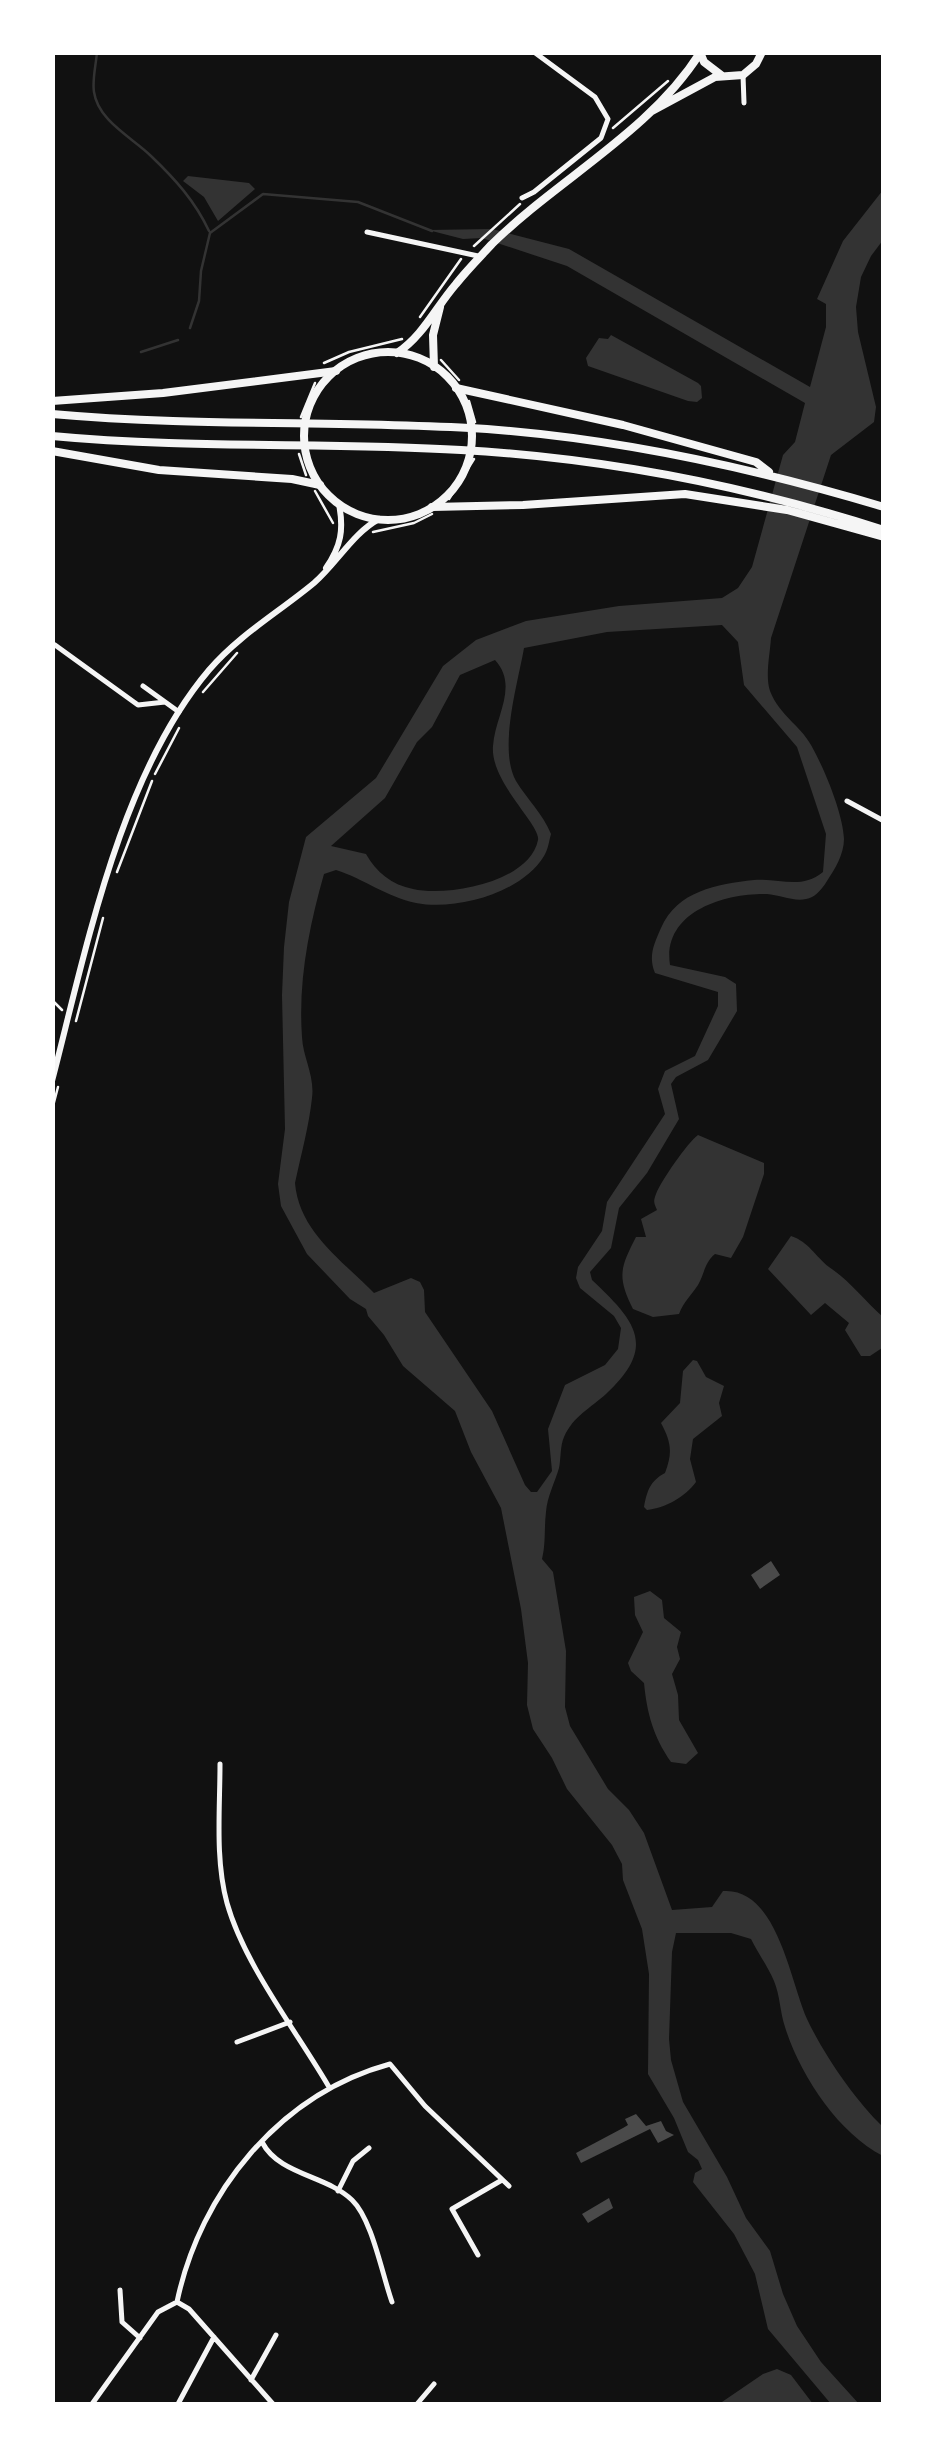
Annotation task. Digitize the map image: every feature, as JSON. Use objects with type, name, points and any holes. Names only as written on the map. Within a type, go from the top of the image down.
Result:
[{"type":"main road","points":[[644,115],[720,75],[743,74],[756,64],[762,52]]},
{"type":"main road","points":[[396,353],[421,332],[442,301],[493,244],[644,115],[682,78],[700,53],[711,70],[720,75]]},
{"type":"main road","points":[[434,367],[433,335],[442,301]]},
{"type":"main road","points":[[52,401],[163,393],[317,374],[336,371],[364,356],[396,353],[416,358],[434,367],[460,389],[469,408],[471,446],[464,470],[437,507]]},
{"type":"main road","points":[[336,371],[312,400],[304,438],[305,462],[339,504],[358,514],[380,520],[407,518],[437,507],[664,494],[747,497]]},
{"type":"main road","points":[[460,389],[596,418],[884,507]]},
{"type":"main road","points":[[52,414],[488,430],[645,448],[754,466]]},
{"type":"main road","points":[[52,436],[541,456],[638,470],[884,534]]},
{"type":"main road","points":[[52,451],[159,470],[320,485]]},
{"type":"main road","points":[[316,581],[342,540],[339,504]]},
{"type":"main road","points":[[52,1081],[97,910],[154,760],[179,712],[209,670],[235,644],[316,581],[364,530],[380,520]]},
{"type":"street","points":[[524,198],[601,138],[608,119],[602,105],[534,52]]},
{"type":"street","points":[[743,74],[744,103]]},
{"type":"street","points":[[367,232],[481,257]]},
{"type":"street","points":[[55,645],[138,704],[165,702]]},
{"type":"street","points":[[143,686],[179,712]]},
{"type":"street","points":[[847,801],[884,822]]},
{"type":"street","points":[[220,1764],[220,1855],[227,1904],[250,1958],[330,2087]]},
{"type":"street","points":[[236,2042],[291,2022]]},
{"type":"street","points":[[92,2404],[158,2312],[176,2302],[182,2274],[218,2194],[240,2164],[286,2118],[330,2087],[390,2064],[425,2106],[509,2186]]},
{"type":"street","points":[[262,2142],[269,2156],[349,2196],[362,2211],[392,2302]]},
{"type":"street","points":[[338,2191],[354,2161],[368,2148]]},
{"type":"street","points":[[478,2254],[452,2208],[502,2180]]},
{"type":"street","points":[[120,2290],[122,2322],[140,2338]]},
{"type":"street","points":[[176,2302],[189,2309],[273,2404]]},
{"type":"street","points":[[251,2380],[276,2335]]},
{"type":"street","points":[[178,2404],[214,2337]]},
{"type":"street","points":[[417,2404],[434,2384]]},
{"type":"path","points":[[601,138],[670,79]]},
{"type":"path","points":[[416,324],[466,254],[524,198]]},
{"type":"path","points":[[314,387],[319,367],[332,358],[403,338]]},
{"type":"path","points":[[437,348],[442,362],[460,381],[469,408]]},
{"type":"path","points":[[305,462],[309,482],[334,524],[333,535]]},
{"type":"path","points":[[370,534],[414,523],[454,495]]},
{"type":"path","points":[[196,701],[238,652]]},
{"type":"path","points":[[115,876],[154,774],[178,729]]},
{"type":"path","points":[[72,1034],[105,908]]},
{"type":"path","points":[[52,1000],[69,1016]]},
{"type":"shaded area","points":[[188,176],[249,183],[255,189],[218,221],[204,197],[183,181]]},
{"type":"shaded area","points":[[883,190],[883,240],[861,277],[856,307],[876,407],[874,422],[831,455],[771,638],[768,672],[774,700],[806,738],[827,778],[843,828],[842,850],[826,883],[812,897],[733,897],[699,909],[676,931],[670,947],[670,965],[725,977],[736,984],[737,1011],[708,1060],[676,1077],[671,1084],[679,1119],[647,1173],[619,1208],[611,1248],[590,1272],[592,1280],[628,1320],[636,1346],[623,1376],[578,1418],[564,1437],[547,1506],[542,1559],[553,1572],[566,1651],[565,1707],[570,1726],[608,1789],[644,1833],[672,1910],[712,1907],[723,1891],[741,1894],[757,1904],[779,1939],[807,2019],[822,2047],[851,2090],[883,2127],[883,2156],[851,2133],[823,2101],[800,2064],[783,2021],[774,1981],[751,1939],[731,1933],[676,1933],[669,2039],[683,2102],[746,2218],[770,2251],[797,2326],[821,2362],[859,2404],[831,2404],[768,2329],[755,2274],[734,2234],[693,2182],[695,2173],[702,2169],[688,2152],[674,2118],[648,2074],[649,1974],[642,1929],[623,1880],[622,1864],[612,1845],[567,1789],[533,1729],[527,1705],[528,1663],[521,1609],[501,1508],[471,1452],[455,1411],[403,1366],[366,1309],[350,1299],[307,1254],[281,1206],[278,1184],[285,1129],[284,947],[289,902],[306,837],[376,778],[443,666],[476,640],[526,621],[619,606],[722,598],[738,588],[752,567],[783,455],[795,442],[805,403],[567,266],[482,238],[463,239],[428,230],[492,229],[569,249],[810,387],[826,327],[826,304],[817,299],[843,241]],"holes":[[[722,625],[738,642],[744,685],[797,747],[826,834],[823,872],[807,881],[754,880],[700,892],[677,905],[661,928],[652,956],[655,973],[718,992],[718,1006],[695,1056],[665,1071],[658,1089],[665,1114],[607,1202],[602,1231],[578,1267],[576,1278],[580,1288],[614,1316],[621,1328],[618,1349],[605,1365],[565,1385],[548,1429],[552,1471],[537,1492],[531,1492],[492,1411],[425,1312],[420,1282],[411,1278],[374,1293],[324,1244],[298,1200],[295,1183],[312,1090],[301,1016],[303,975],[314,914],[324,874],[336,870],[395,897],[432,905],[487,896],[534,869],[545,854],[551,834],[516,781],[509,752],[511,716],[524,648],[607,632]],[[495,660],[502,670],[505,691],[493,746],[494,760],[507,788],[537,833],[532,854],[520,866],[486,883],[428,891],[392,881],[366,854],[331,846],[385,798],[417,742],[432,727],[460,675]]]},
{"type":"shaded area","points":[[611,335],[698,383],[702,398],[688,401],[588,366],[586,358],[599,338],[608,339]]},
{"type":"shaded area","points":[[698,1135],[764,1163],[764,1174],[743,1237],[731,1258],[715,1254],[711,1257],[679,1314],[653,1317],[633,1309],[624,1289],[624,1265],[636,1237],[646,1237],[641,1219],[657,1210],[654,1201],[659,1188]]},
{"type":"shaded area","points":[[791,1236],[807,1246],[883,1317],[882,1348],[870,1356],[861,1356],[845,1330],[849,1323],[825,1303],[811,1315],[768,1269]]},
{"type":"shaded area","points":[[693,1360],[706,1377],[724,1386],[719,1403],[722,1416],[693,1439],[690,1459],[696,1482],[674,1501],[647,1510],[644,1507],[648,1491],[665,1473],[670,1453],[661,1423],[680,1403],[683,1371]]},
{"type":"shaded area","points":[[650,1591],[662,1600],[664,1618],[681,1632],[677,1647],[680,1659],[672,1674],[679,1720],[698,1753],[686,1764],[671,1762],[665,1752],[652,1724],[644,1683],[628,1663],[643,1632],[635,1615],[634,1597]]},
{"type":"shaded area","points":[[777,2369],[791,2375],[813,2404],[719,2404],[763,2374]]},
{"type":"building","points":[[771,1561],[780,1575],[760,1589],[751,1575]]},
{"type":"building","points":[[636,2114],[646,2126],[661,2121],[666,2131],[674,2135],[658,2143],[650,2129],[581,2163],[576,2153],[628,2125],[625,2119]]},
{"type":"building","points":[[609,2198],[613,2208],[588,2223],[582,2214]]},
{"type":"waterway","points":[[97,52],[94,87],[102,112],[176,182],[209,231]]},
{"type":"waterway","points":[[190,328],[199,301],[210,233],[263,194],[358,202],[432,231]]},
{"type":"waterway","points":[[141,352],[178,340]]}]
